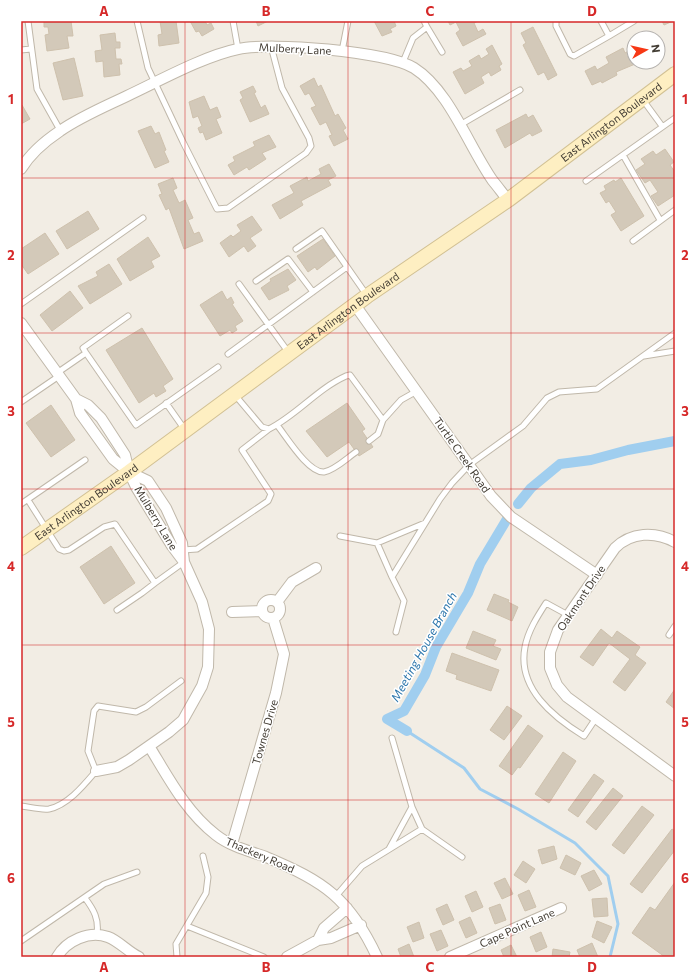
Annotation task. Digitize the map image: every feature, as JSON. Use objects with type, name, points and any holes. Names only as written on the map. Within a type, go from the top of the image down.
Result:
[{"type":"main road","name":"East Arlington Boulevard","points":[[21,548],[129,472],[367,296],[508,200],[641,98],[675,74]]},
{"type":"street","name":"Mulberry Lane","points":[[21,169],[40,146],[60,130],[156,82],[224,52],[238,49],[271,46],[391,58],[414,68],[431,81],[460,125],[493,181],[508,200]]},
{"type":"street","name":"Turtle Creek Road","points":[[355,305],[491,496],[511,517],[597,575]]},
{"type":"street","name":"Mulberry Lane","points":[[21,323],[76,399],[88,405],[101,418],[125,455],[129,472],[172,546],[184,562],[202,602],[209,629],[208,667],[202,686],[183,720],[169,732],[117,767],[96,771]]},
{"type":"street","name":"Mulberry Lane","points":[[129,472],[148,481],[178,530],[183,550],[184,562]]},
{"type":"street","name":"Oakmont Drive","points":[[675,542],[665,536],[654,534],[637,535],[622,541],[615,548],[558,630],[550,652],[550,668],[557,685],[567,697],[675,776]]},
{"type":"street","points":[[277,602],[292,582],[316,568]]},
{"type":"street","points":[[270,600],[277,602],[280,608],[279,614],[273,618],[266,617],[262,611],[264,604],[270,600]]},
{"type":"street","points":[[232,612],[262,611]]},
{"type":"street","name":"Townes Drive","points":[[232,844],[276,694],[284,654],[273,618]]},
{"type":"street","name":"Thackery Road","points":[[148,746],[189,808],[206,827],[232,844],[297,870],[336,896],[361,925],[377,957]]},
{"type":"street","points":[[318,940],[324,928],[347,908]]},
{"type":"street","name":"Cape Point Lane","points":[[450,957],[561,908]]},
{"type":"street","points":[[287,957],[318,940],[332,938],[361,925]]},
{"type":"street","points":[[57,957],[65,946],[85,936],[97,934],[108,937],[139,957]]},
{"type":"lane","points":[[28,21],[37,90],[60,130]]},
{"type":"lane","points":[[137,21],[148,68],[213,203],[218,209],[228,208],[306,153],[311,146],[309,138],[282,88],[271,46]]},
{"type":"lane","points":[[233,21],[238,49]]},
{"type":"lane","points":[[342,52],[348,21]]},
{"type":"lane","points":[[424,21],[442,52]]},
{"type":"lane","points":[[556,21],[556,26],[570,54],[574,56],[634,21]]},
{"type":"lane","points":[[601,21],[609,36]]},
{"type":"lane","points":[[403,62],[413,38],[427,27]]},
{"type":"lane","points":[[21,50],[31,49]]},
{"type":"lane","points":[[460,125],[520,90]]},
{"type":"lane","points":[[641,98],[662,126]]},
{"type":"lane","points":[[586,181],[675,118]]},
{"type":"lane","points":[[623,155],[660,220]]},
{"type":"lane","points":[[633,240],[675,210]]},
{"type":"lane","points":[[21,304],[143,218]]},
{"type":"lane","points":[[296,249],[322,231],[367,296]]},
{"type":"lane","points":[[256,281],[288,259],[312,292]]},
{"type":"lane","points":[[228,354],[347,267]]},
{"type":"lane","points":[[240,284],[289,354]]},
{"type":"lane","points":[[128,316],[83,348],[136,425],[218,367]]},
{"type":"lane","points":[[392,576],[425,522],[452,483],[469,465],[523,426],[547,398],[559,392],[597,389],[675,333]]},
{"type":"lane","points":[[643,357],[675,351]]},
{"type":"lane","points":[[21,402],[86,353]]},
{"type":"lane","points":[[183,550],[197,549],[268,501],[271,494],[242,450],[334,383],[350,375],[383,420]]},
{"type":"lane","points":[[369,441],[378,434],[383,420],[401,400],[417,391]]},
{"type":"lane","points":[[234,394],[262,427],[269,429]]},
{"type":"lane","points":[[166,404],[185,430]]},
{"type":"lane","points":[[277,425],[309,466],[316,470],[324,472],[356,452]]},
{"type":"lane","points":[[21,504],[85,460]]},
{"type":"lane","points":[[28,500],[59,548],[64,551],[69,550],[104,527],[115,524],[155,583]]},
{"type":"lane","points":[[340,536],[377,543],[425,522]]},
{"type":"lane","points":[[377,543],[404,601],[396,632]]},
{"type":"lane","points":[[117,610],[142,594],[184,562]]},
{"type":"lane","points":[[568,615],[546,603],[532,626],[525,648],[524,671],[536,697],[566,726],[584,736],[596,718]]},
{"type":"lane","points":[[669,635],[675,626]]},
{"type":"lane","points":[[21,806],[38,809],[57,807],[80,789],[96,771],[88,751],[94,711],[98,706],[136,712],[146,707],[181,681]]},
{"type":"lane","points":[[392,738],[412,807],[422,829],[462,857]]},
{"type":"lane","points":[[389,849],[412,807]]},
{"type":"lane","points":[[336,896],[362,866],[422,829]]},
{"type":"lane","points":[[177,957],[176,944],[206,892],[208,877],[203,856]]},
{"type":"lane","points":[[21,941],[104,884],[137,872]]},
{"type":"lane","points":[[85,898],[96,913],[99,924],[97,934]]},
{"type":"lane","points":[[187,926],[264,957]]},
{"type":"building","points":[[44,21],[71,21],[73,36],[67,36],[69,48],[47,51],[45,35],[49,34],[48,27],[44,27]]},
{"type":"building","points":[[160,21],[176,21],[179,43],[159,46],[158,35],[162,34]]},
{"type":"building","points":[[190,21],[205,21],[207,25],[211,23],[214,29],[202,36],[199,31],[196,32]]},
{"type":"building","points":[[256,21],[268,21],[258,26]]},
{"type":"building","points":[[374,21],[394,21],[396,26],[390,29],[392,32],[382,36]]},
{"type":"building","points":[[448,21],[478,21],[474,23],[478,32],[483,29],[486,34],[463,46],[456,33],[460,30],[456,22],[450,25]]},
{"type":"building","points":[[662,21],[673,21],[664,25]]},
{"type":"building","points":[[533,27],[557,75],[548,80],[544,72],[538,75],[523,45],[526,43],[521,33]]},
{"type":"building","points":[[115,33],[116,42],[120,42],[120,48],[115,48],[116,59],[121,59],[122,64],[119,64],[120,75],[104,77],[103,61],[96,62],[95,51],[102,50],[100,35]]},
{"type":"building","points":[[492,45],[502,64],[499,66],[501,70],[491,76],[489,72],[481,77],[484,83],[465,94],[453,72],[461,68],[463,71],[472,66],[469,61],[479,55],[481,59],[489,54],[486,49]]},
{"type":"building","points":[[623,48],[626,52],[626,68],[616,72],[617,75],[602,83],[601,81],[592,85],[585,71],[595,66],[597,70],[609,63],[606,57]]},
{"type":"building","points":[[74,58],[83,96],[63,100],[53,63]]},
{"type":"building","points":[[314,78],[318,87],[321,85],[335,116],[338,114],[346,128],[343,130],[348,139],[334,146],[329,136],[332,135],[326,122],[320,125],[311,108],[316,106],[309,93],[305,95],[300,86]]},
{"type":"building","points":[[253,86],[256,92],[254,93],[261,108],[265,105],[269,114],[250,122],[240,100],[243,98],[240,92]]},
{"type":"building","points":[[204,96],[210,110],[217,107],[221,117],[216,119],[222,133],[206,140],[203,132],[200,133],[198,128],[202,126],[198,116],[193,118],[189,102]]},
{"type":"building","points":[[22,105],[30,119],[21,124],[21,106]]},
{"type":"building","points":[[526,114],[528,118],[533,115],[542,131],[532,136],[530,133],[505,148],[496,130]]},
{"type":"building","points":[[151,126],[155,134],[159,132],[166,150],[164,151],[169,162],[155,168],[138,131]]},
{"type":"building","points":[[269,135],[276,147],[262,153],[266,159],[249,170],[247,167],[234,175],[228,165],[235,161],[233,157],[255,146],[253,142]]},
{"type":"building","points":[[665,149],[674,162],[670,165],[675,172],[675,195],[658,206],[651,196],[658,192],[650,180],[645,183],[636,170],[645,164],[641,159],[653,151],[656,155]]},
{"type":"building","points":[[329,164],[336,176],[328,180],[331,185],[301,201],[303,205],[280,219],[272,205],[294,193],[290,186],[307,177],[308,181],[321,174],[319,169]]},
{"type":"building","points":[[173,178],[177,188],[173,190],[179,203],[185,200],[193,218],[188,220],[194,234],[199,232],[203,241],[184,249],[169,208],[166,210],[159,195],[162,194],[158,184]]},
{"type":"building","points":[[621,178],[644,216],[621,231],[611,215],[616,212],[609,201],[606,203],[600,193],[606,190],[604,186]]},
{"type":"building","points":[[88,211],[99,229],[67,249],[56,231]]},
{"type":"building","points":[[252,216],[262,230],[250,238],[256,246],[248,252],[244,246],[229,257],[220,243],[231,235],[233,237],[241,231],[237,225]]},
{"type":"building","points":[[45,233],[59,254],[28,274],[21,264],[21,249]]},
{"type":"building","points":[[148,237],[160,256],[151,261],[154,267],[130,281],[117,259]]},
{"type":"building","points":[[323,239],[335,256],[317,270],[315,267],[308,272],[297,256]]},
{"type":"building","points":[[109,264],[122,284],[90,304],[78,286],[98,276],[96,272]]},
{"type":"building","points":[[288,269],[296,280],[287,286],[289,290],[269,300],[261,288],[271,281],[270,279]]},
{"type":"building","points":[[70,291],[83,308],[52,331],[40,315]]},
{"type":"building","points":[[222,291],[227,300],[231,297],[234,303],[232,304],[243,321],[235,326],[237,330],[232,333],[230,330],[220,336],[200,305]]},
{"type":"building","points":[[142,328],[173,379],[163,386],[166,391],[156,397],[154,393],[139,403],[106,350]]},
{"type":"building","points":[[347,403],[365,429],[362,431],[373,447],[359,456],[349,442],[327,457],[306,431]]},
{"type":"building","points":[[51,405],[75,440],[51,457],[26,423]]},
{"type":"building","points":[[111,546],[135,583],[104,604],[80,567]]},
{"type":"building","points":[[494,594],[509,600],[508,602],[518,607],[512,621],[487,610]]},
{"type":"building","points":[[601,629],[612,638],[617,631],[640,647],[635,655],[646,663],[625,691],[613,682],[630,659],[609,643],[593,666],[580,657]]},
{"type":"building","points":[[473,631],[496,640],[493,646],[501,649],[496,660],[466,648]]},
{"type":"building","points":[[452,653],[499,670],[491,691],[456,679],[457,675],[446,671]]},
{"type":"building","points":[[675,689],[675,709],[666,702]]},
{"type":"building","points":[[507,706],[522,716],[504,740],[490,730]]},
{"type":"building","points":[[528,725],[543,736],[520,768],[518,767],[512,775],[499,766]]},
{"type":"building","points":[[563,752],[576,761],[549,803],[535,794]]},
{"type":"building","points":[[594,774],[604,781],[578,817],[568,810]]},
{"type":"building","points":[[613,788],[623,796],[596,830],[586,822]]},
{"type":"building","points":[[642,806],[654,815],[624,854],[612,845]]},
{"type":"building","points":[[672,829],[675,831],[675,850],[642,893],[630,884]]},
{"type":"building","points":[[554,846],[557,859],[542,864],[538,850]]},
{"type":"building","points":[[566,855],[581,863],[575,875],[560,868]]},
{"type":"building","points":[[523,861],[535,869],[526,883],[514,875]]},
{"type":"building","points":[[594,870],[602,884],[589,891],[581,876]]},
{"type":"building","points":[[505,878],[513,894],[502,899],[494,883]]},
{"type":"building","points":[[675,882],[675,957],[665,957],[632,933],[650,907],[655,910]]},
{"type":"building","points":[[529,890],[536,907],[525,911],[518,895]]},
{"type":"building","points":[[476,891],[483,907],[472,912],[465,896]]},
{"type":"building","points":[[607,898],[608,916],[594,917],[592,899]]},
{"type":"building","points":[[447,904],[454,920],[443,925],[436,909]]},
{"type":"building","points":[[500,904],[506,920],[495,924],[489,908]]},
{"type":"building","points":[[470,917],[477,933],[466,938],[459,922]]},
{"type":"building","points":[[597,921],[612,927],[604,943],[592,937]]},
{"type":"building","points":[[419,922],[424,938],[413,942],[407,927]]},
{"type":"building","points":[[441,930],[448,946],[437,951],[430,934]]},
{"type":"building","points":[[541,932],[547,947],[536,952],[530,937]]},
{"type":"building","points":[[592,943],[598,957],[580,957],[577,950]]},
{"type":"building","points":[[409,944],[414,957],[401,957],[398,949]]},
{"type":"building","points":[[511,945],[517,957],[504,957],[501,950]]},
{"type":"building","points":[[553,949],[570,952],[569,957],[552,957]]},
{"type":"waterway","name":"Meeting House Branch","points":[[518,504],[531,488],[560,464],[591,460],[628,450],[675,441]]},
{"type":"waterway","name":"Meeting House Branch","points":[[407,731],[387,719],[404,711],[425,675],[436,647],[468,593],[480,564],[507,519]]},
{"type":"waterway","name":"Meeting House Branch","points":[[407,731],[464,768],[480,789],[518,809],[575,843],[608,876],[618,924],[610,957]]}]
